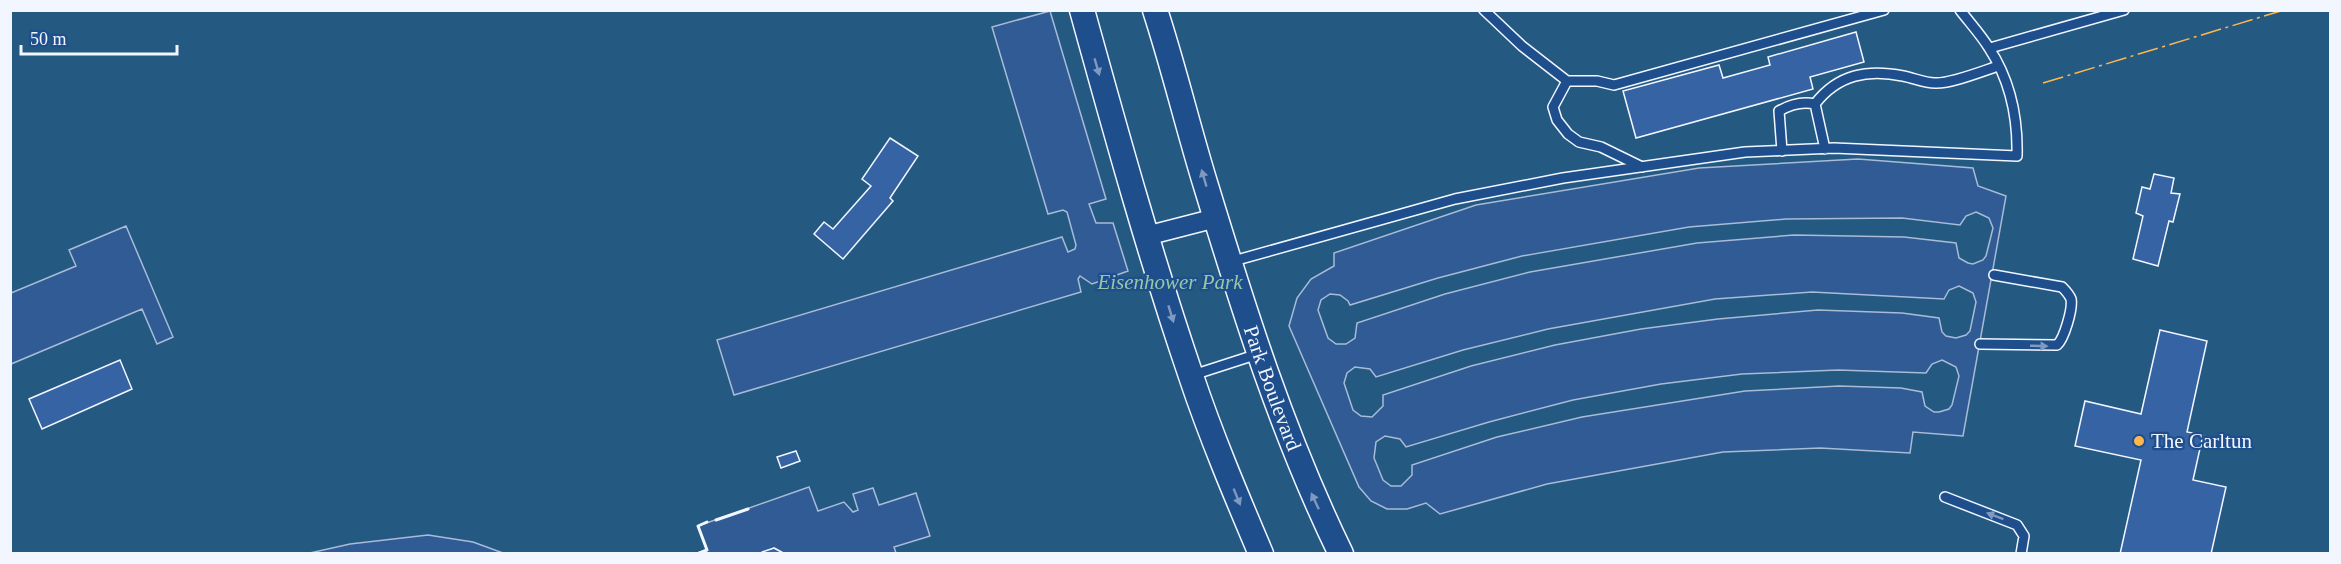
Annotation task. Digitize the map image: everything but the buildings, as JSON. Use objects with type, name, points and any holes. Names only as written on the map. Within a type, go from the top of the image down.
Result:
[{"type":"street","points":[[1082,10],[1146,236],[1191,376],[1218,450],[1261,554]]},
{"type":"street","name":"Park Boulevard","points":[[1155,10],[1258,354],[1312,495],[1341,554]]},
{"type":"street","points":[[1146,236],[1216,218]]},
{"type":"lane","points":[[1484,10],[1522,46],[1567,81],[1597,81],[1614,85],[1884,10]]},
{"type":"lane","points":[[1229,262],[1455,199],[1563,178],[1744,152],[1825,149],[2017,156],[2018,131],[2012,99],[1990,48],[1960,10]]},
{"type":"lane","points":[[1990,48],[2124,10]]},
{"type":"lane","points":[[1782,151],[1779,111],[1791,105],[1815,104],[1824,93],[1851,77],[1866,72],[1904,76],[1937,84],[1998,66]]},
{"type":"lane","points":[[1567,81],[1553,107],[1557,120],[1568,134],[1579,142],[1601,147],[1642,167]]},
{"type":"lane","points":[[1815,104],[1825,149]]},
{"type":"lane","points":[[1980,344],[2057,345],[2063,341],[2072,303],[2069,294],[2062,287],[1994,276]]},
{"type":"lane","points":[[1191,376],[1258,354]]},
{"type":"lane","points":[[1945,497],[2017,525],[2025,536],[2020,554]]},
{"type":"green space","name":"Eisenhower Park","points":[[10,11],[2330,11],[2330,553],[11,553]]},
{"type":"shaded area","points":[[1050,11],[1106,199],[1089,204],[1096,223],[1113,223],[1128,271],[1092,284],[1080,276],[1078,279],[1081,292],[734,395],[717,340],[1062,237],[1068,252],[1075,249],[1076,245],[1067,212],[1063,210],[1048,214],[992,27]]},
{"type":"shaded area","points":[[1858,159],[1973,168],[1978,186],[2006,196],[1963,436],[1913,432],[1910,453],[1820,448],[1723,452],[1547,484],[1440,514],[1426,503],[1407,509],[1387,509],[1371,501],[1359,487],[1289,326],[1297,298],[1311,279],[1334,266],[1334,253],[1476,205],[1699,168]],"holes":[[[1976,212],[1989,218],[1993,228],[1986,256],[1983,260],[1973,264],[1959,258],[1956,243],[1904,237],[1794,235],[1697,243],[1530,272],[1445,294],[1357,323],[1355,338],[1346,344],[1336,344],[1328,338],[1318,310],[1321,300],[1330,294],[1340,295],[1350,305],[1438,278],[1522,256],[1689,227],[1786,219],[1902,218],[1960,225],[1966,216]],[[1959,286],[1973,293],[1976,302],[1970,331],[1956,338],[1946,336],[1942,332],[1939,318],[1902,313],[1818,310],[1641,329],[1555,345],[1471,366],[1383,395],[1383,406],[1372,417],[1361,416],[1353,410],[1344,383],[1347,373],[1355,367],[1370,369],[1376,377],[1463,350],[1548,329],[1715,299],[1812,292],[1944,299],[1949,290]],[[1942,360],[1956,367],[1959,376],[1952,405],[1949,409],[1939,412],[1934,412],[1925,406],[1922,392],[1901,388],[1839,386],[1745,391],[1582,417],[1497,437],[1412,465],[1412,475],[1401,486],[1391,486],[1383,480],[1374,458],[1376,442],[1385,436],[1400,439],[1406,447],[1573,400],[1661,384],[1742,374],[1838,370],[1926,373],[1932,364]]]},
{"type":"shaded area","points":[[126,226],[173,337],[157,344],[142,309],[11,364],[11,293],[76,266],[69,250]]},
{"type":"shaded area","points":[[809,487],[818,511],[844,502],[853,512],[858,510],[853,494],[873,488],[879,505],[916,493],[930,536],[894,547],[896,553],[785,554],[774,548],[761,553],[697,553],[707,550],[698,526]]},
{"type":"shaded area","points":[[428,535],[473,542],[503,553],[310,553],[350,544]]},
{"type":"wall","points":[[716,520],[748,509]]},
{"type":"wall","points":[[697,554],[707,550],[698,526],[707,522]]},
{"type":"power","points":[[2043,83],[2284,10]]},
{"type":"place","name":"The Carltun","points":[[2139,441]]}]
